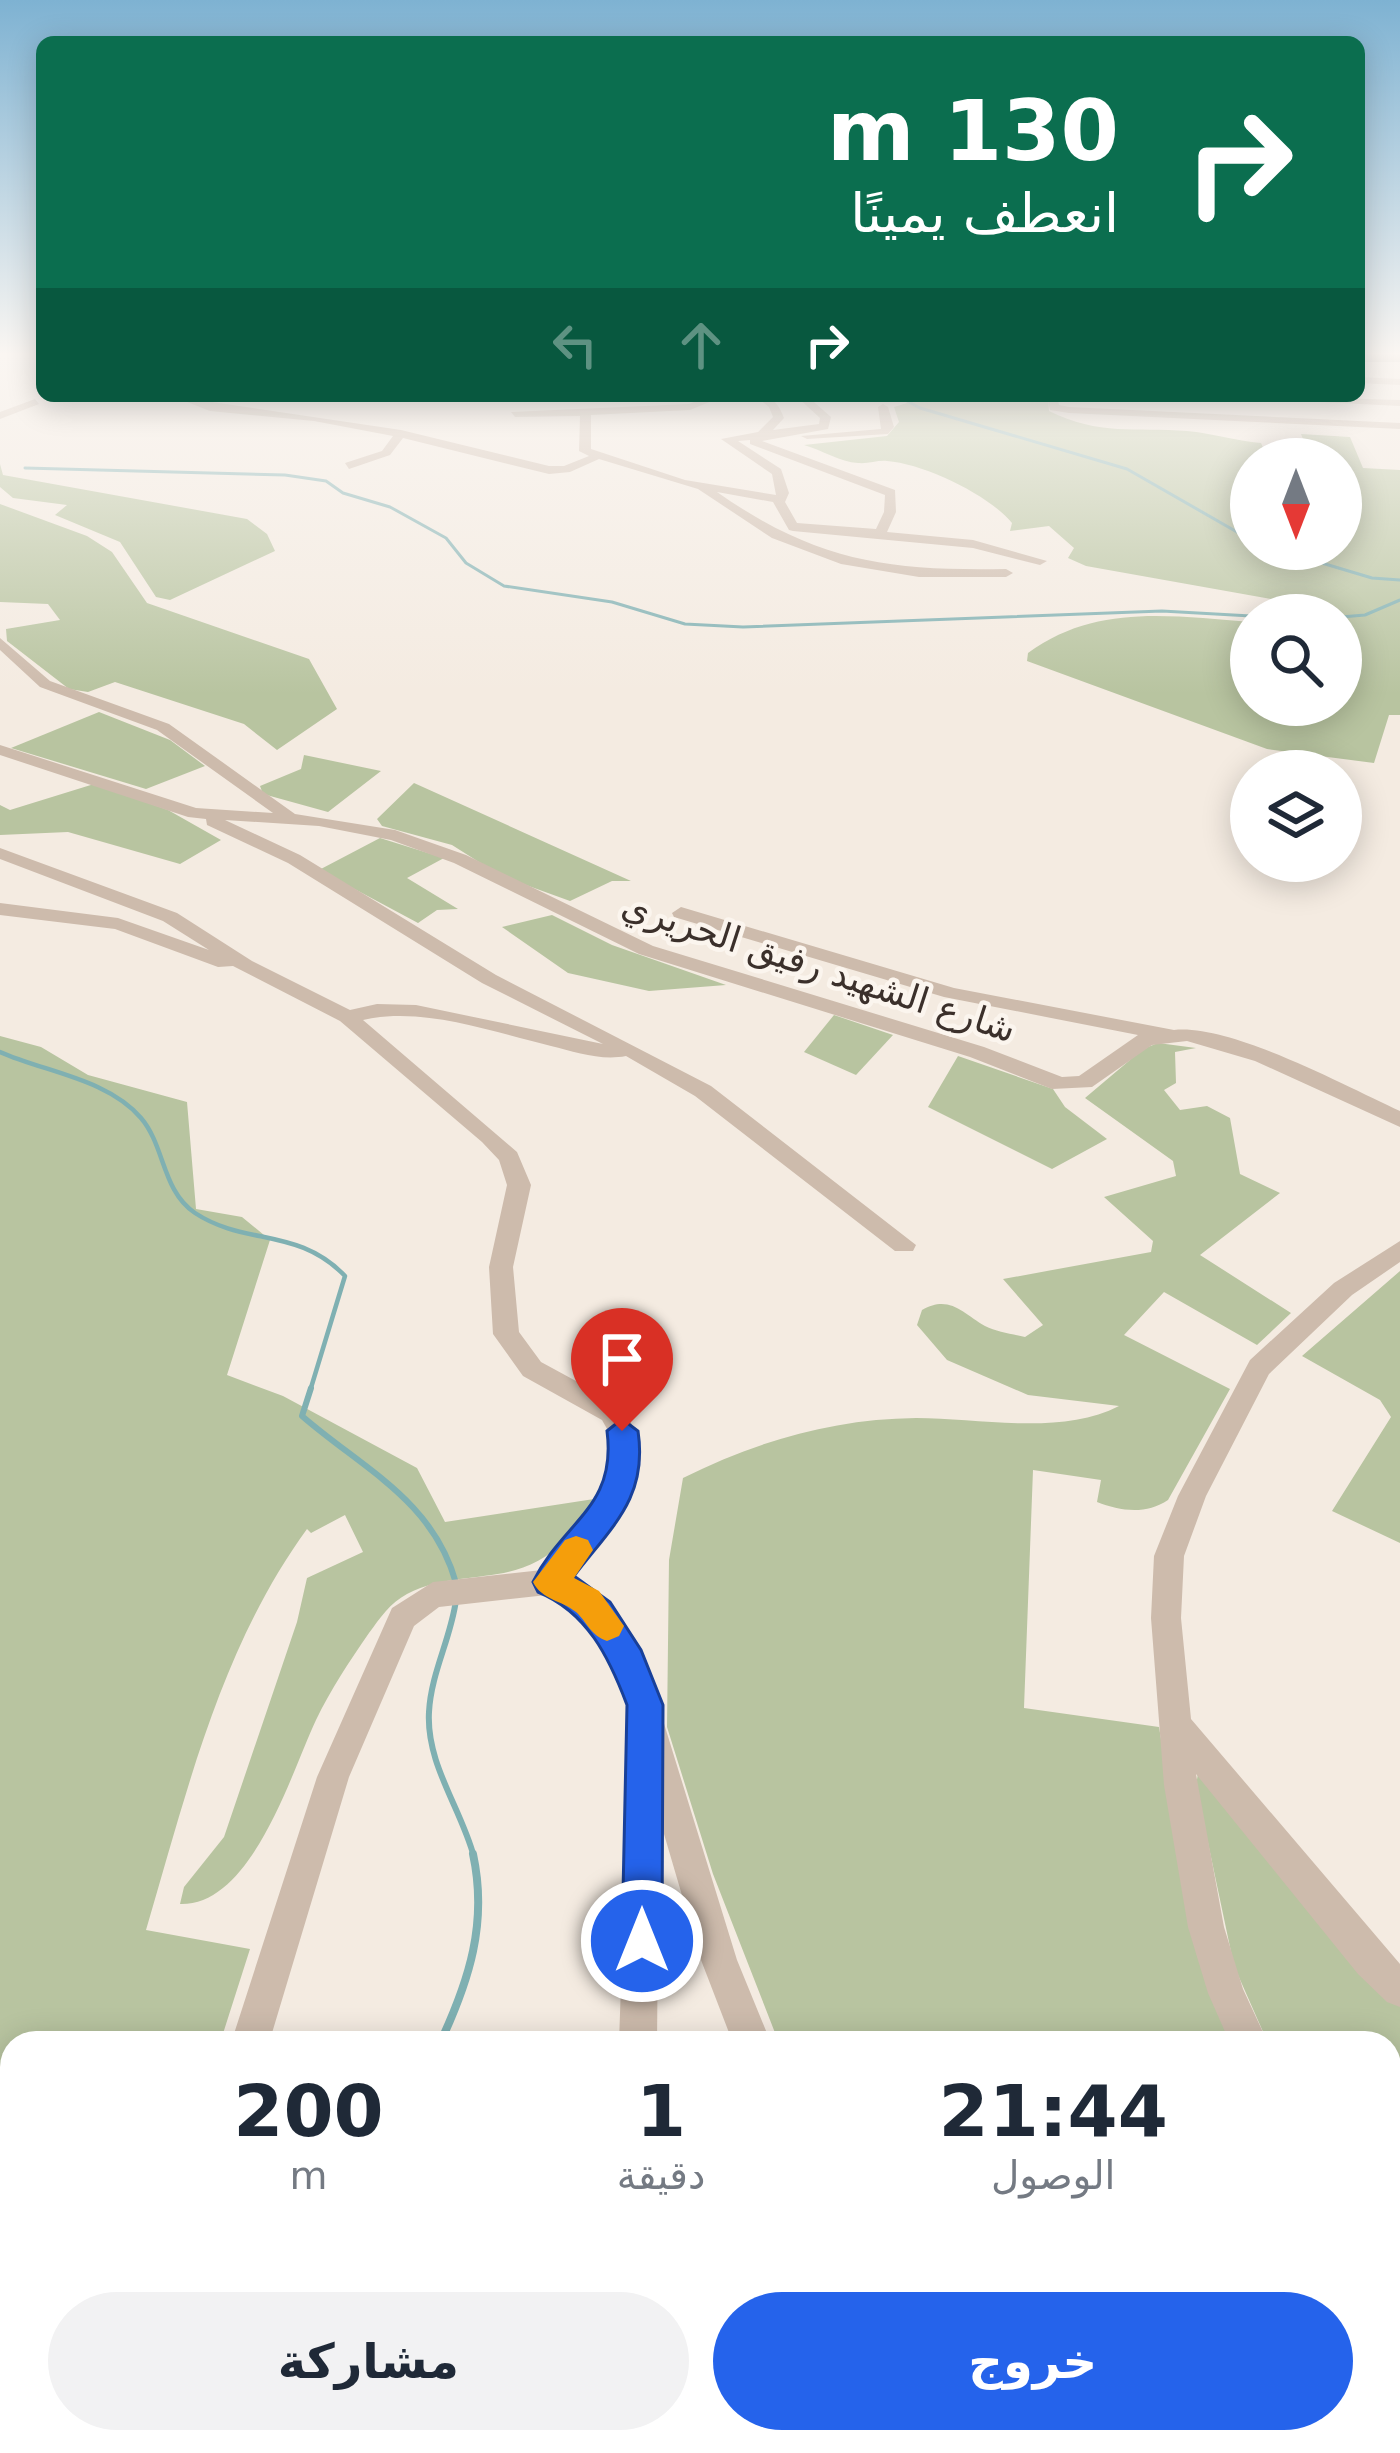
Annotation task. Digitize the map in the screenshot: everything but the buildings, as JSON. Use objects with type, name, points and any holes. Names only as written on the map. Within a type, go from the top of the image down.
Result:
[{"type":"street","points":[[534,465],[549,470],[577,465]]},
{"type":"street","points":[[623,465],[779,500]]},
{"type":"street","points":[[767,465],[777,472],[783,493],[779,500]]},
{"type":"street","points":[[824,465],[888,490],[893,498],[887,524],[873,535]]},
{"type":"street","points":[[701,486],[744,521],[850,563],[915,575],[1006,573]]},
{"type":"street","points":[[779,500],[793,527],[973,544],[1040,561]]},
{"type":"street","points":[[0,642],[45,684],[163,727],[294,819]]},
{"type":"street","name":"شارع الشهيد رفيق الحريري","points":[[0,750],[194,813],[294,819],[419,843],[633,946],[977,1052],[1060,1084],[1084,1082],[1139,1042],[1168,1035]]},
{"type":"street","points":[[194,813],[294,859],[476,972],[703,1091],[904,1245]]},
{"type":"street","points":[[0,853],[154,909],[346,1017],[509,1157],[519,1194],[500,1267],[506,1334],[532,1370],[602,1405],[622,1431],[627,1464],[620,1491],[536,1582]]},
{"type":"street","points":[[0,909],[118,924],[227,964],[245,964]]},
{"type":"street","points":[[681,914],[951,993],[1212,1040],[1263,1056],[1400,1120]]},
{"type":"street","points":[[346,1017],[369,1010],[416,1011],[520,1030],[609,1055],[629,1049]]},
{"type":"street","points":[[1243,2031],[1226,1994],[1206,1928],[1173,1720],[1167,1582],[1175,1532],[1259,1366],[1342,1289],[1400,1250]]},
{"type":"street","points":[[254,2031],[333,1777],[394,1631],[411,1608],[433,1594],[536,1582],[576,1592],[598,1613],[629,1662],[719,1960],[747,2031]]},
{"type":"street","points":[[638,2031],[645,1705]]},
{"type":"street","points":[[1173,1720],[1371,1961],[1400,1989]]},
{"type":"green space","points":[[0,465],[3,475],[247,519],[267,534],[275,551],[170,600],[156,597],[120,542],[55,515],[67,505],[13,498],[0,487]]},
{"type":"green space","points":[[909,465],[1230,465],[1230,570],[1362,570],[1362,466],[1400,470],[1400,715],[1389,715],[1374,763],[1362,761],[1362,750],[1267,749],[1027,661],[1028,653],[1054,637],[1108,620],[1164,616],[1230,621],[1230,726],[1362,726],[1362,594],[1243,594],[1086,566],[1068,558],[1074,548],[1049,526],[1010,531],[1012,523],[1002,512],[972,492]]},
{"type":"green space","points":[[0,504],[87,536],[112,552],[147,603],[309,659],[337,709],[277,750],[244,724],[115,682],[88,692],[69,689],[7,641],[6,629],[60,620],[48,604],[0,602]]},
{"type":"green space","points":[[99,712],[170,740],[205,766],[146,789],[11,748]]},
{"type":"green space","points":[[304,755],[381,771],[328,812],[263,794],[260,786],[301,769]]},
{"type":"green space","points":[[414,783],[631,881],[612,881],[570,901],[501,876],[452,845],[382,826],[377,819]]},
{"type":"green space","points":[[94,784],[168,810],[221,840],[180,864],[68,832],[0,835],[0,805],[10,810]]},
{"type":"green space","points":[[380,838],[444,858],[407,878],[458,909],[437,910],[418,923],[319,870]]},
{"type":"green space","points":[[552,915],[612,945],[726,985],[649,991],[568,973],[502,927]]},
{"type":"green space","points":[[834,1015],[893,1035],[856,1075],[804,1052]]},
{"type":"green space","points":[[0,1036],[41,1047],[88,1075],[187,1102],[196,1209],[242,1217],[270,1240],[227,1375],[283,1396],[417,1468],[445,1522],[594,1499],[568,1537],[529,1565],[428,1585],[390,1606],[328,1697],[266,1833],[248,1861],[228,1884],[205,1899],[180,1904],[184,1887],[224,1837],[297,1622],[307,1578],[363,1552],[345,1515],[311,1533],[307,1529],[277,1574],[229,1671],[192,1773],[146,1930],[250,1949],[224,2031],[0,2031]]},
{"type":"green space","points":[[1158,1043],[1196,1048],[1175,1052],[1176,1083],[1164,1090],[1180,1110],[1207,1106],[1230,1118],[1240,1174],[1280,1193],[1200,1255],[1291,1313],[1257,1345],[1164,1292],[1124,1335],[1230,1389],[1168,1500],[1160,1505],[1142,1510],[1115,1508],[1097,1502],[1101,1480],[1033,1470],[1024,1708],[1159,1727],[1197,1955],[1226,2031],[774,2031],[713,1874],[667,1727],[669,1560],[683,1478],[767,1443],[855,1423],[916,1418],[1046,1423],[1072,1421],[1119,1406],[1028,1395],[947,1360],[917,1325],[922,1310],[940,1304],[963,1311],[990,1328],[1025,1337],[1043,1325],[1003,1279],[1151,1252],[1153,1241],[1104,1197],[1176,1176],[1173,1161],[1085,1098],[1143,1049]]},
{"type":"green space","points":[[958,1056],[1053,1089],[1065,1107],[1107,1139],[1052,1169],[928,1107]]},
{"type":"green space","points":[[1400,1271],[1400,1543],[1332,1511],[1391,1417],[1380,1400],[1302,1356]]},
{"type":"green space","points":[[1198,1773],[1400,1999],[1400,2031],[1263,2031],[1234,1966],[1196,1786]]},
{"type":"waterway","points":[[1115,465],[1230,528]]},
{"type":"waterway","points":[[25,468],[285,475],[326,481],[343,493],[390,507],[446,538],[466,563],[504,586],[612,602],[685,624],[743,627],[1162,611],[1230,615]]},
{"type":"waterway","points":[[1345,570],[1400,580]]},
{"type":"waterway","points":[[1362,615],[1400,600]]},
{"type":"waterway","points":[[0,1052],[94,1085],[127,1105],[149,1129],[176,1193],[195,1213],[233,1230],[309,1250],[345,1276],[310,1391]]},
{"type":"waterway","points":[[311,1388],[302,1416],[413,1508],[431,1529],[456,1583]]},
{"type":"waterway","points":[[456,1600],[433,1683],[430,1731],[438,1768],[473,1854]]},
{"type":"waterway","points":[[445,2031],[460,1997],[477,1928],[473,1854]]},
{"type":"slow traffic","points":[[576,1550],[550,1582],[576,1592],[607,1626]]},
{"type":"route","points":[[622,1431],[626,1477],[614,1504],[550,1582],[576,1592],[598,1613],[629,1662],[645,1705],[640,1792],[642,1941]]}]
